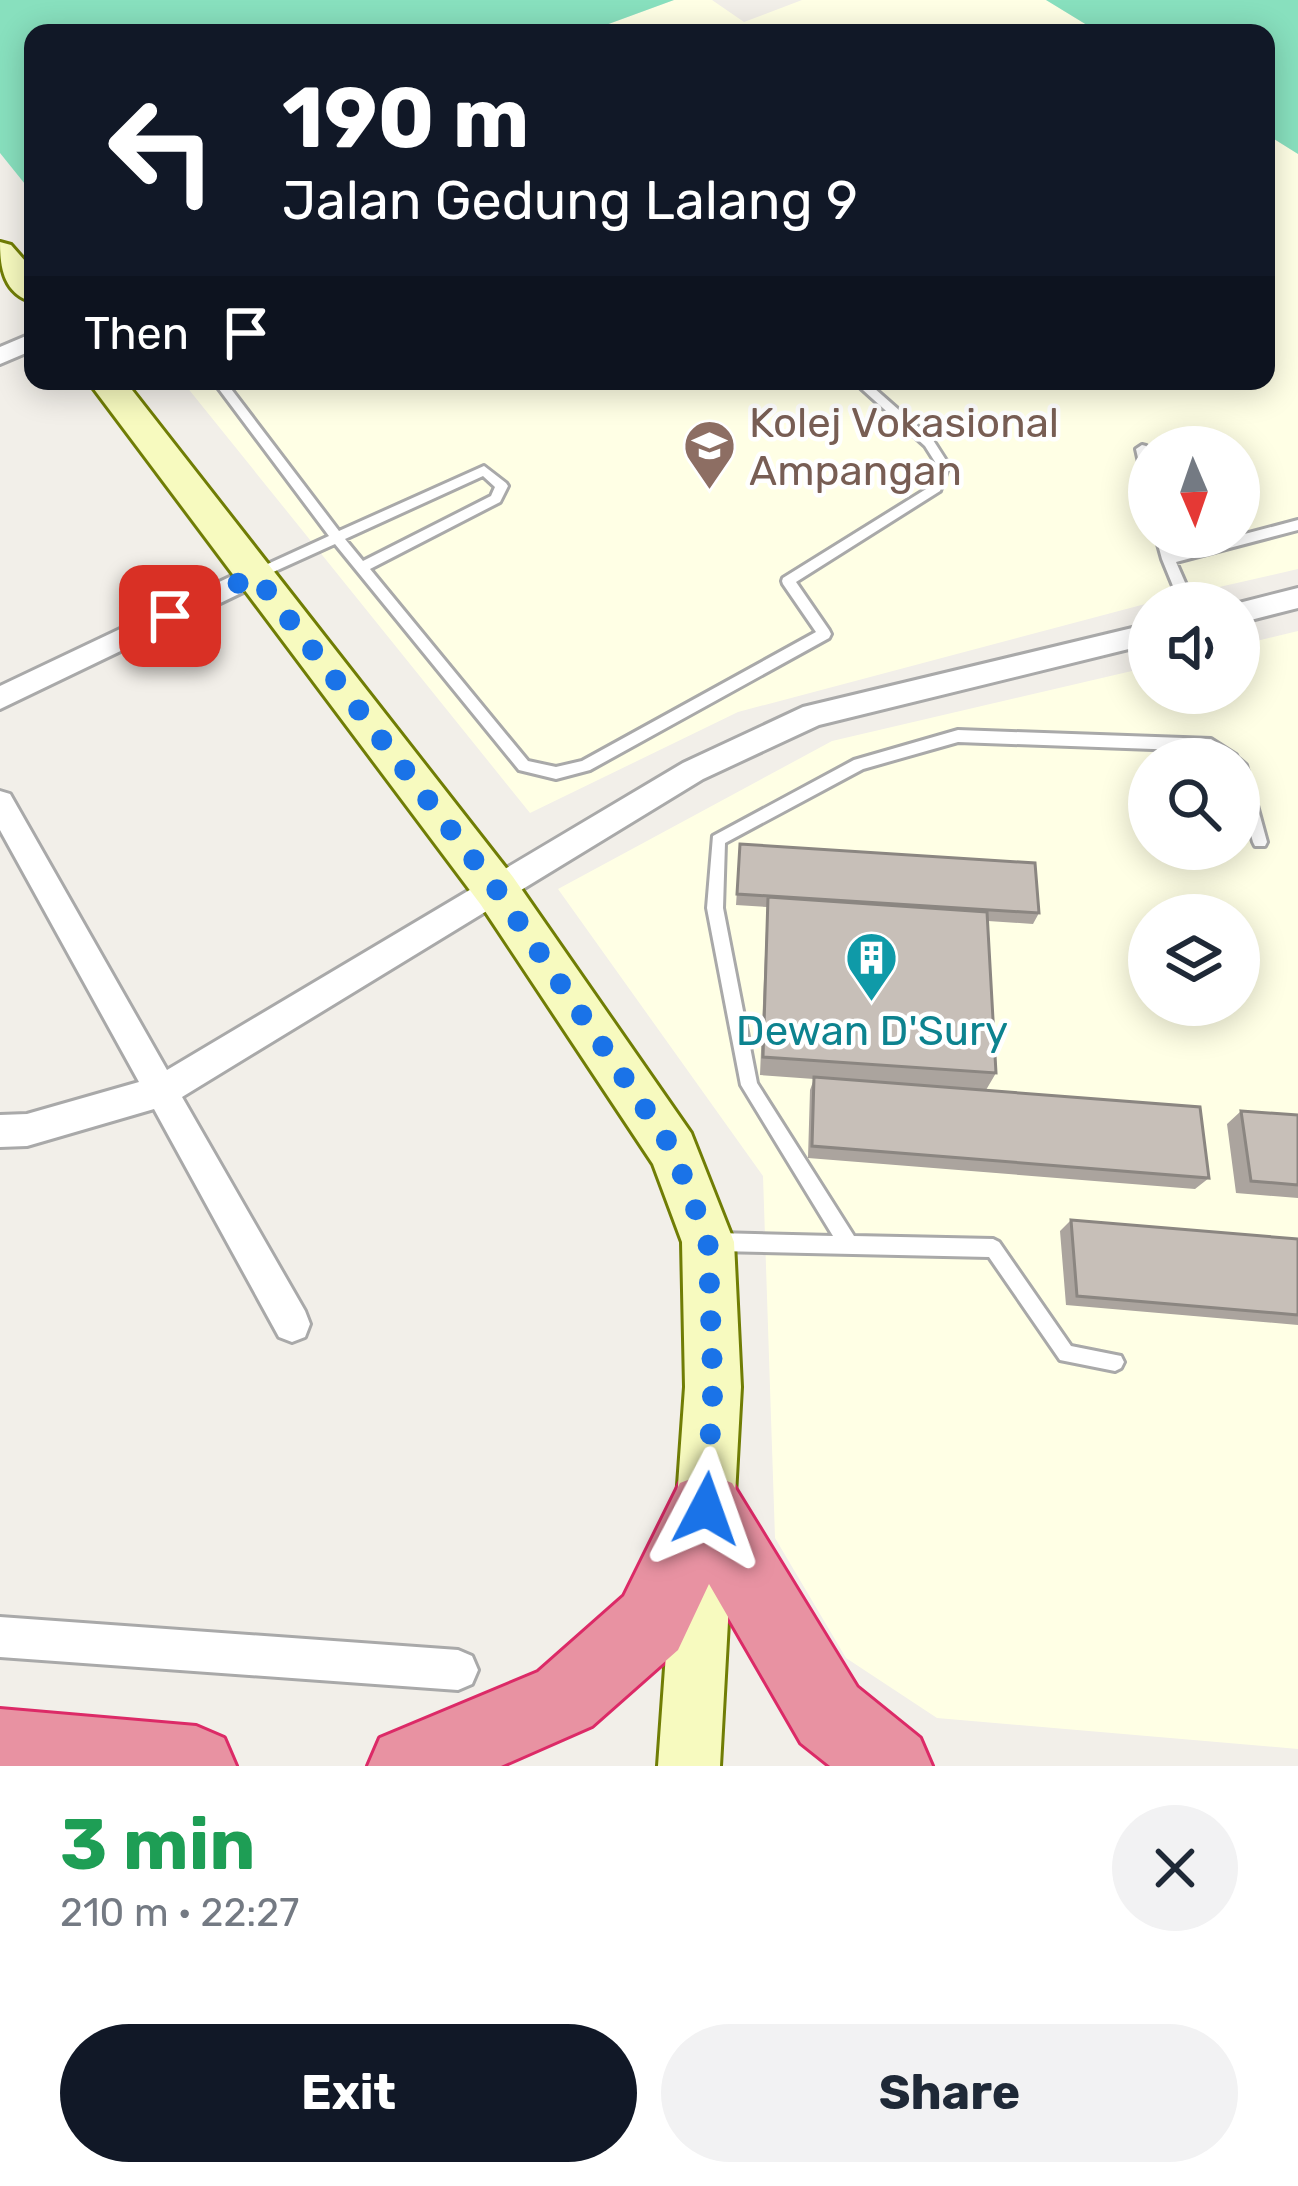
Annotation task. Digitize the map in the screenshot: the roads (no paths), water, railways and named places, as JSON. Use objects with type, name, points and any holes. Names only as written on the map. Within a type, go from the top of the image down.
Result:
[{"type":"highway","points":[[408,1766],[565,1699],[650,1623],[706,1509]]},
{"type":"highway","points":[[706,1509],[829,1714],[892,1766]]},
{"type":"highway","points":[[0,1748],[196,1766]]},
{"type":"street","points":[[0,252],[24,280]]},
{"type":"street","points":[[113,390],[497,890],[673,1150],[708,1242],[713,1387],[689,1766]]},
{"type":"street","points":[[0,698],[255,575]]},
{"type":"street","points":[[1260,608],[1298,598]]},
{"type":"street","points":[[0,1131],[27,1130],[162,1091],[693,771],[813,715],[1128,639]]},
{"type":"street","points":[[0,803],[292,1324]]},
{"type":"street","points":[[0,1637],[458,1670]]},
{"type":"lane","points":[[226,390],[334,535],[524,766],[556,773],[585,766],[824,634],[788,580],[937,488],[943,465],[929,443],[869,390]]},
{"type":"lane","points":[[255,575],[484,470],[502,486],[496,499],[364,566]]},
{"type":"lane","points":[[1178,582],[1168,559],[1298,525]]},
{"type":"lane","points":[[849,1245],[749,1085],[716,908],[718,840],[859,764],[958,736],[1128,742]]},
{"type":"lane","points":[[708,1242],[993,1248],[1066,1354],[1114,1362]]},
{"type":"place","name":"Kolej Vokasional Ampangan","points":[[710,492]]},
{"type":"place","name":"Dewan D'Sury","points":[[872,1004]]}]
